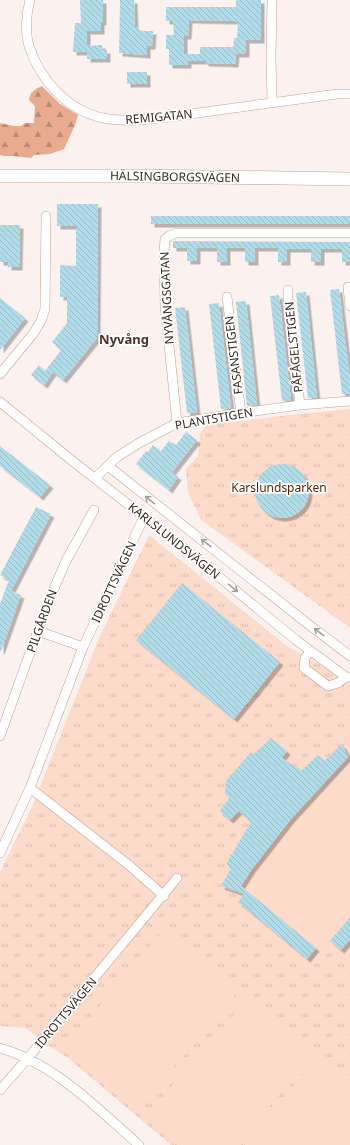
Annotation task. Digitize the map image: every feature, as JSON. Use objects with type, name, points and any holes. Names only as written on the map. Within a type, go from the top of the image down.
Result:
[{"type":"main road","name":"HÄLSINGBORGSVÄGEN","points":[[0,176],[144,176],[350,179]]},
{"type":"street","name":"REMIGATAN","points":[[30,0],[27,19],[29,44],[37,64],[46,79],[58,93],[73,104],[84,111],[102,118],[134,121],[337,94],[350,94]]},
{"type":"street","points":[[272,0],[272,103]]},
{"type":"street","points":[[0,374],[33,334],[41,321],[45,309],[46,216]]},
{"type":"street","name":"NYVÅNGSGATAN","points":[[177,423],[165,306],[165,239],[176,234],[350,233]]},
{"type":"street","points":[[348,287],[350,306]]},
{"type":"street","name":"PÅFÅGELSTIGEN","points":[[288,290],[300,405]]},
{"type":"street","name":"FASANSTIGEN","points":[[227,297],[241,413]]},
{"type":"street","name":"PLANTSTIGEN","points":[[95,478],[117,457],[139,443],[177,423],[300,405],[350,401]]},
{"type":"street","name":"KARLSLUNDSVÄGEN","points":[[0,402],[170,537],[310,651],[348,677]]},
{"type":"street","name":"KARLSLUNDSVÄGEN","points":[[108,466],[350,656]]},
{"type":"street","name":"PILGÅRDEN","points":[[0,736],[49,600],[60,574],[94,510]]},
{"type":"street","name":"IDROTTSVÄGEN","points":[[0,853],[30,788],[83,647],[144,517]]},
{"type":"street","points":[[170,537],[181,524]]},
{"type":"street","points":[[38,631],[83,647]]},
{"type":"street","points":[[310,651],[305,658],[304,668],[328,686],[338,683],[348,677]]},
{"type":"street","points":[[30,788],[130,866],[164,896]]},
{"type":"street","name":"IDROTTSVÄGEN","points":[[139,1145],[61,1079],[43,1066],[27,1058],[164,896],[177,878]]},
{"type":"street","points":[[0,1048],[27,1058],[0,1090]]},
{"type":"green space","points":[[42,86],[60,104],[78,115],[64,149],[50,154],[34,155],[31,158],[0,155],[0,123],[21,126],[25,123],[34,123],[35,107],[29,100],[30,95],[37,88]]},
{"type":"green space","name":"Karslundsparken","points":[[350,409],[350,628],[200,519],[188,492],[186,469],[198,456],[200,433],[207,425]]},
{"type":"green space","points":[[149,535],[287,646],[350,681],[350,1145],[171,1145],[68,1058],[25,1028],[0,1026],[0,872],[31,809],[100,636]]},
{"type":"green space","points":[[342,744],[348,757],[346,760],[350,764],[350,939],[330,941],[321,952],[316,948],[307,959],[238,902],[247,891],[242,886],[238,892],[221,886],[231,868],[226,864],[251,821],[318,755],[324,761]]},
{"type":"green space","points":[[165,928],[239,990],[142,1105],[69,1042]]},
{"type":"green space","points":[[247,999],[313,1055],[236,1145],[190,1145],[150,1111]]},
{"type":"green space","points":[[350,1001],[350,1029],[336,1017]]},
{"type":"green space","points":[[316,1059],[350,1088],[350,1145],[244,1145]]},
{"type":"building","points":[[80,0],[103,0],[103,22],[101,22],[101,31],[87,31],[87,46],[102,45],[102,50],[107,50],[107,59],[87,59],[87,52],[73,52],[75,23],[81,23]]},
{"type":"building","points":[[120,0],[134,0],[135,27],[139,27],[139,31],[153,31],[152,46],[147,46],[147,55],[119,53]]},
{"type":"building","points":[[236,0],[261,0],[261,40],[246,40],[246,54],[236,54],[235,64],[188,61],[188,65],[169,65],[169,49],[166,49],[166,35],[174,35],[173,21],[166,21],[166,7],[236,7]],"holes":[[[189,20],[238,22],[237,38],[234,38],[233,47],[200,47],[200,54],[184,54],[184,36],[188,36]]]},
{"type":"building","points":[[127,72],[147,72],[147,84],[127,84]]},
{"type":"building","points":[[57,204],[98,204],[97,338],[63,380],[53,372],[44,385],[31,375],[39,365],[45,371],[61,350],[52,342],[67,323],[67,297],[60,297],[60,265],[76,266],[76,226],[57,226]]},
{"type":"building","points":[[151,216],[350,216],[350,224],[151,224]]},
{"type":"building","points":[[0,225],[20,225],[19,267],[8,267],[8,262],[0,262]]},
{"type":"building","points":[[173,241],[350,242],[350,262],[342,262],[342,249],[321,249],[321,262],[311,262],[311,249],[287,249],[287,262],[278,262],[278,248],[255,248],[255,262],[245,262],[245,248],[227,248],[227,262],[217,262],[217,248],[197,248],[197,261],[187,261],[187,248],[173,248]]},
{"type":"building","points":[[339,289],[350,380],[350,394],[342,394],[330,290]]},
{"type":"building","points":[[306,292],[317,398],[308,398],[296,293]]},
{"type":"building","points":[[279,295],[291,400],[282,401],[270,296]]},
{"type":"building","points":[[0,298],[25,318],[0,350]]},
{"type":"building","points":[[246,301],[257,405],[247,406],[236,302]]},
{"type":"building","points":[[219,303],[231,408],[221,409],[209,304]]},
{"type":"building","points":[[185,307],[197,412],[187,413],[175,308]]},
{"type":"building","points":[[186,432],[197,440],[172,472],[178,477],[169,490],[136,464],[146,451],[148,452],[153,445],[161,451],[169,441],[176,445]]},
{"type":"building","points":[[0,446],[50,485],[40,497],[0,466]]},
{"type":"building","points":[[282,464],[292,466],[301,472],[307,481],[309,491],[307,501],[301,510],[292,516],[282,518],[272,516],[263,510],[257,501],[255,491],[257,481],[263,472],[272,466]]},
{"type":"building","points":[[36,507],[51,514],[11,591],[21,595],[0,651],[0,604],[9,580],[0,575]]},
{"type":"building","points":[[182,583],[280,662],[234,719],[136,640]]},
{"type":"building","points":[[271,738],[287,751],[282,758],[294,766],[295,765],[301,771],[318,755],[324,761],[342,744],[348,757],[291,819],[252,869],[241,886],[316,948],[307,959],[238,902],[244,894],[221,886],[231,868],[226,864],[251,822],[239,811],[230,820],[219,811],[230,798],[225,794],[226,781],[251,752],[254,754]]},
{"type":"building","points":[[350,917],[350,939],[341,950],[330,941]]},
{"type":"district","name":"Nyvång","points":[[124,339]]}]
